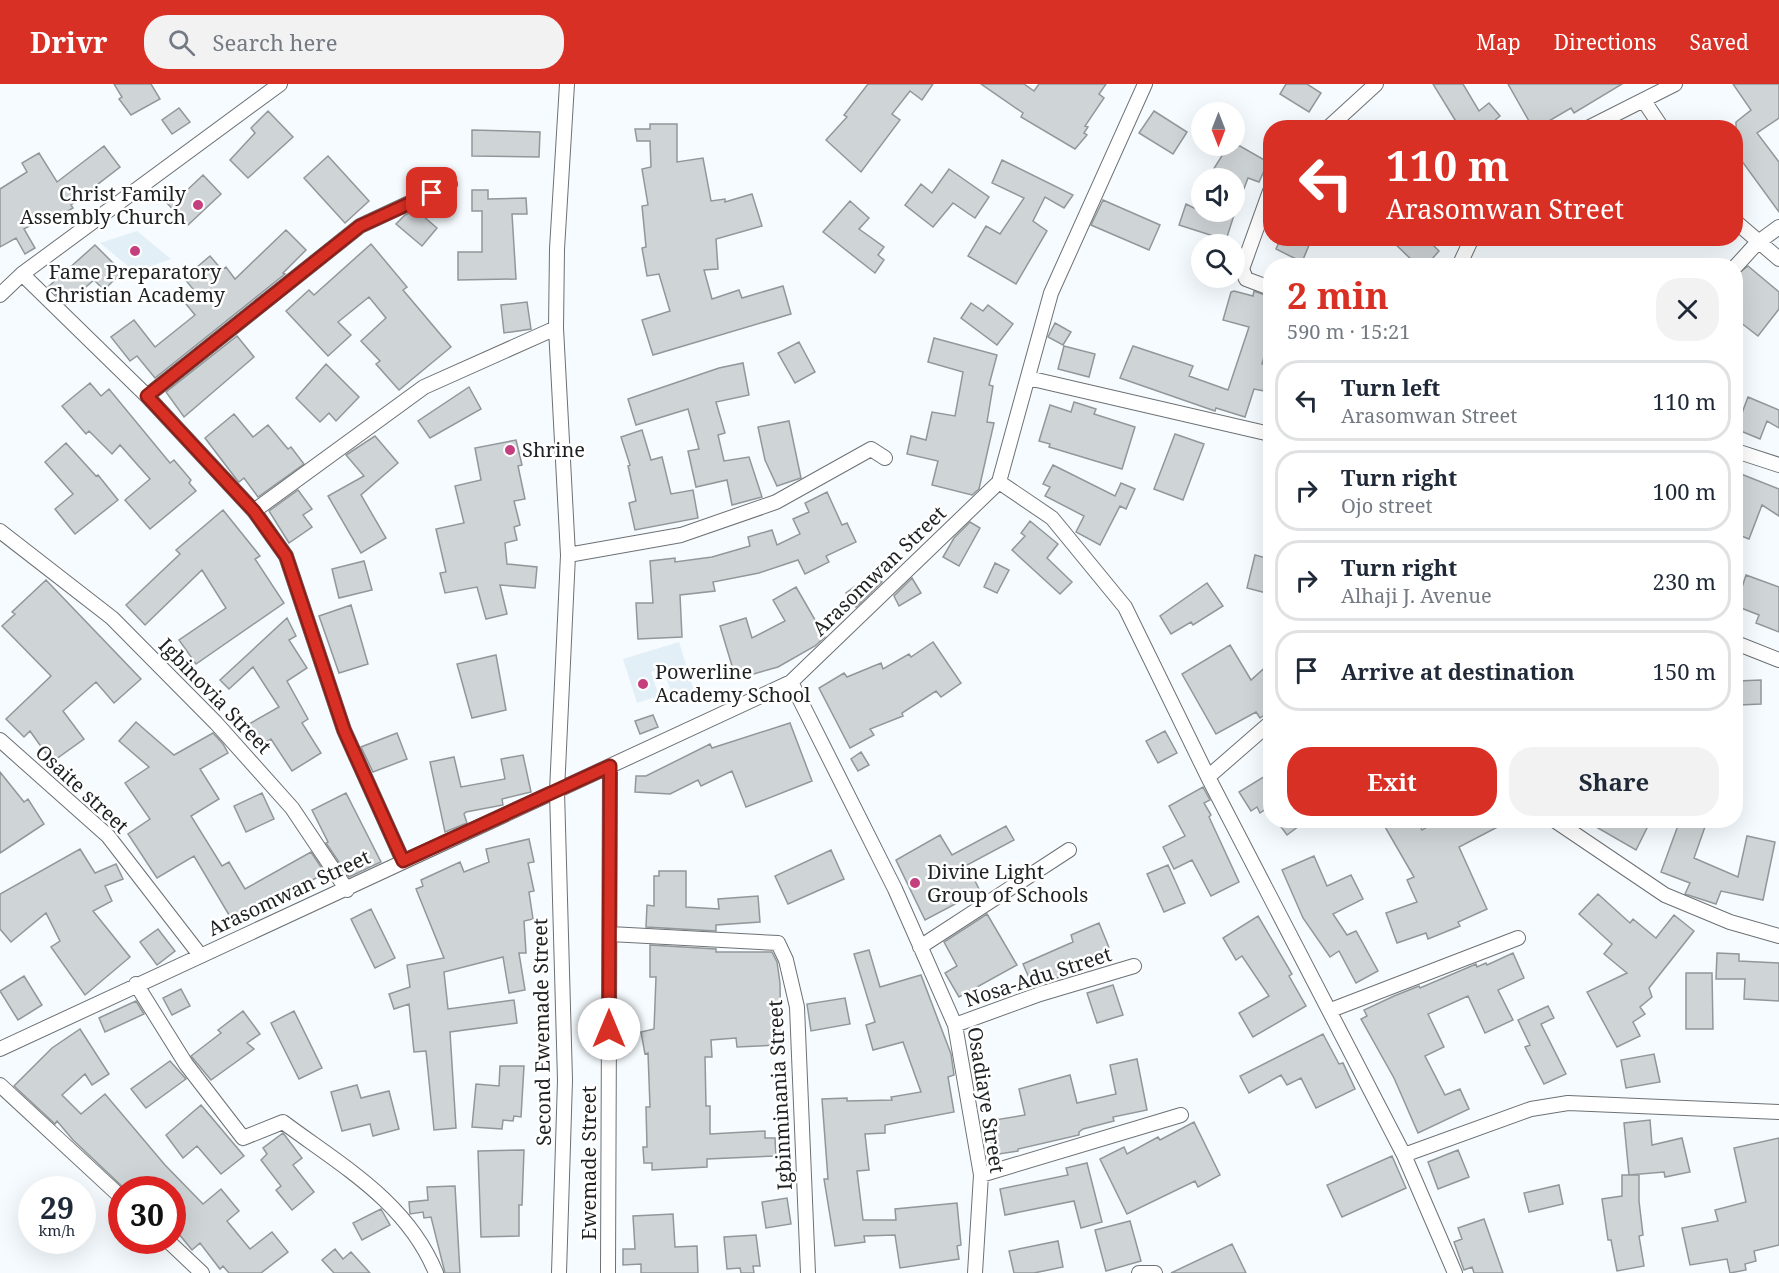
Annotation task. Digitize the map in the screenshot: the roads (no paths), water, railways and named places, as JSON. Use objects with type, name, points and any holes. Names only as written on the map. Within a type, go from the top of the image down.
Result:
[{"type":"street","points":[[0,295],[22,274],[280,84]]},
{"type":"street","name":"Second Ewemade Street","points":[[560,1273],[565,1080],[556,791],[568,555],[555,328],[556,249],[567,84]]},
{"type":"street","points":[[1145,84],[1051,293],[999,482],[1052,518],[1125,607],[1208,777],[1331,1010],[1404,1155],[1455,1273]]},
{"type":"street","points":[[1337,120],[1376,84]]},
{"type":"street","points":[[1605,120],[1675,84]]},
{"type":"street","points":[[1644,101],[1657,120]]},
{"type":"street","points":[[147,396],[360,226],[450,184]]},
{"type":"street","points":[[1263,210],[1242,268],[1246,279],[1263,285]]},
{"type":"street","points":[[1743,258],[1757,243],[1779,227]]},
{"type":"street","points":[[1743,229],[1779,259]]},
{"type":"street","points":[[22,274],[147,396],[254,511],[286,556],[344,730],[403,861]]},
{"type":"street","points":[[254,511],[424,387],[555,328]]},
{"type":"street","points":[[1028,378],[1263,432]]},
{"type":"street","points":[[568,555],[681,535],[776,502],[871,449],[885,458]]},
{"type":"street","points":[[1743,453],[1779,465]]},
{"type":"street","name":"Arasomwan Street","points":[[0,1049],[136,984],[347,890],[403,861],[791,682],[999,482]]},
{"type":"street","name":"Igbinovia Street","points":[[0,531],[112,618],[216,723],[292,808],[347,890]]},
{"type":"street","points":[[1743,646],[1779,660]]},
{"type":"street","name":"Osadiaye Street","points":[[791,682],[895,889],[954,1025],[981,1176],[975,1273]]},
{"type":"street","points":[[1208,777],[1263,729]]},
{"type":"street","name":"Osaite street","points":[[1,743],[108,836],[200,955]]},
{"type":"street","name":"Ewemade Street","points":[[608,1273],[610,766]]},
{"type":"street","points":[[1566,828],[1665,895],[1730,922],[1779,936]]},
{"type":"street","points":[[920,947],[1069,850]]},
{"type":"street","name":"Igbinminania Street","points":[[610,934],[778,943],[786,960],[797,1007],[808,1273]]},
{"type":"street","points":[[1331,1010],[1518,938]]},
{"type":"street","name":"Nosa-Adu Street","points":[[954,1025],[1040,994],[1134,966]]},
{"type":"street","points":[[136,984],[186,1064],[243,1138],[283,1122],[391,1204],[424,1245],[436,1273]]},
{"type":"street","points":[[0,1085],[108,1185]]},
{"type":"street","points":[[1404,1155],[1531,1109],[1568,1103],[1779,1112]]},
{"type":"street","points":[[981,1176],[1181,1115]]},
{"type":"street","points":[[182,1254],[202,1273]]},
{"type":"place","name":"Christ Family Assembly Church","points":[[198,205]]},
{"type":"place","name":"Fame Preparatory Christian Academy","points":[[135,251]]},
{"type":"place","name":"Shrine","points":[[510,450]]},
{"type":"place","name":"Powerline Academy School","points":[[643,684]]},
{"type":"place","name":"Divine Light Group of Schools","points":[[915,883]]}]
